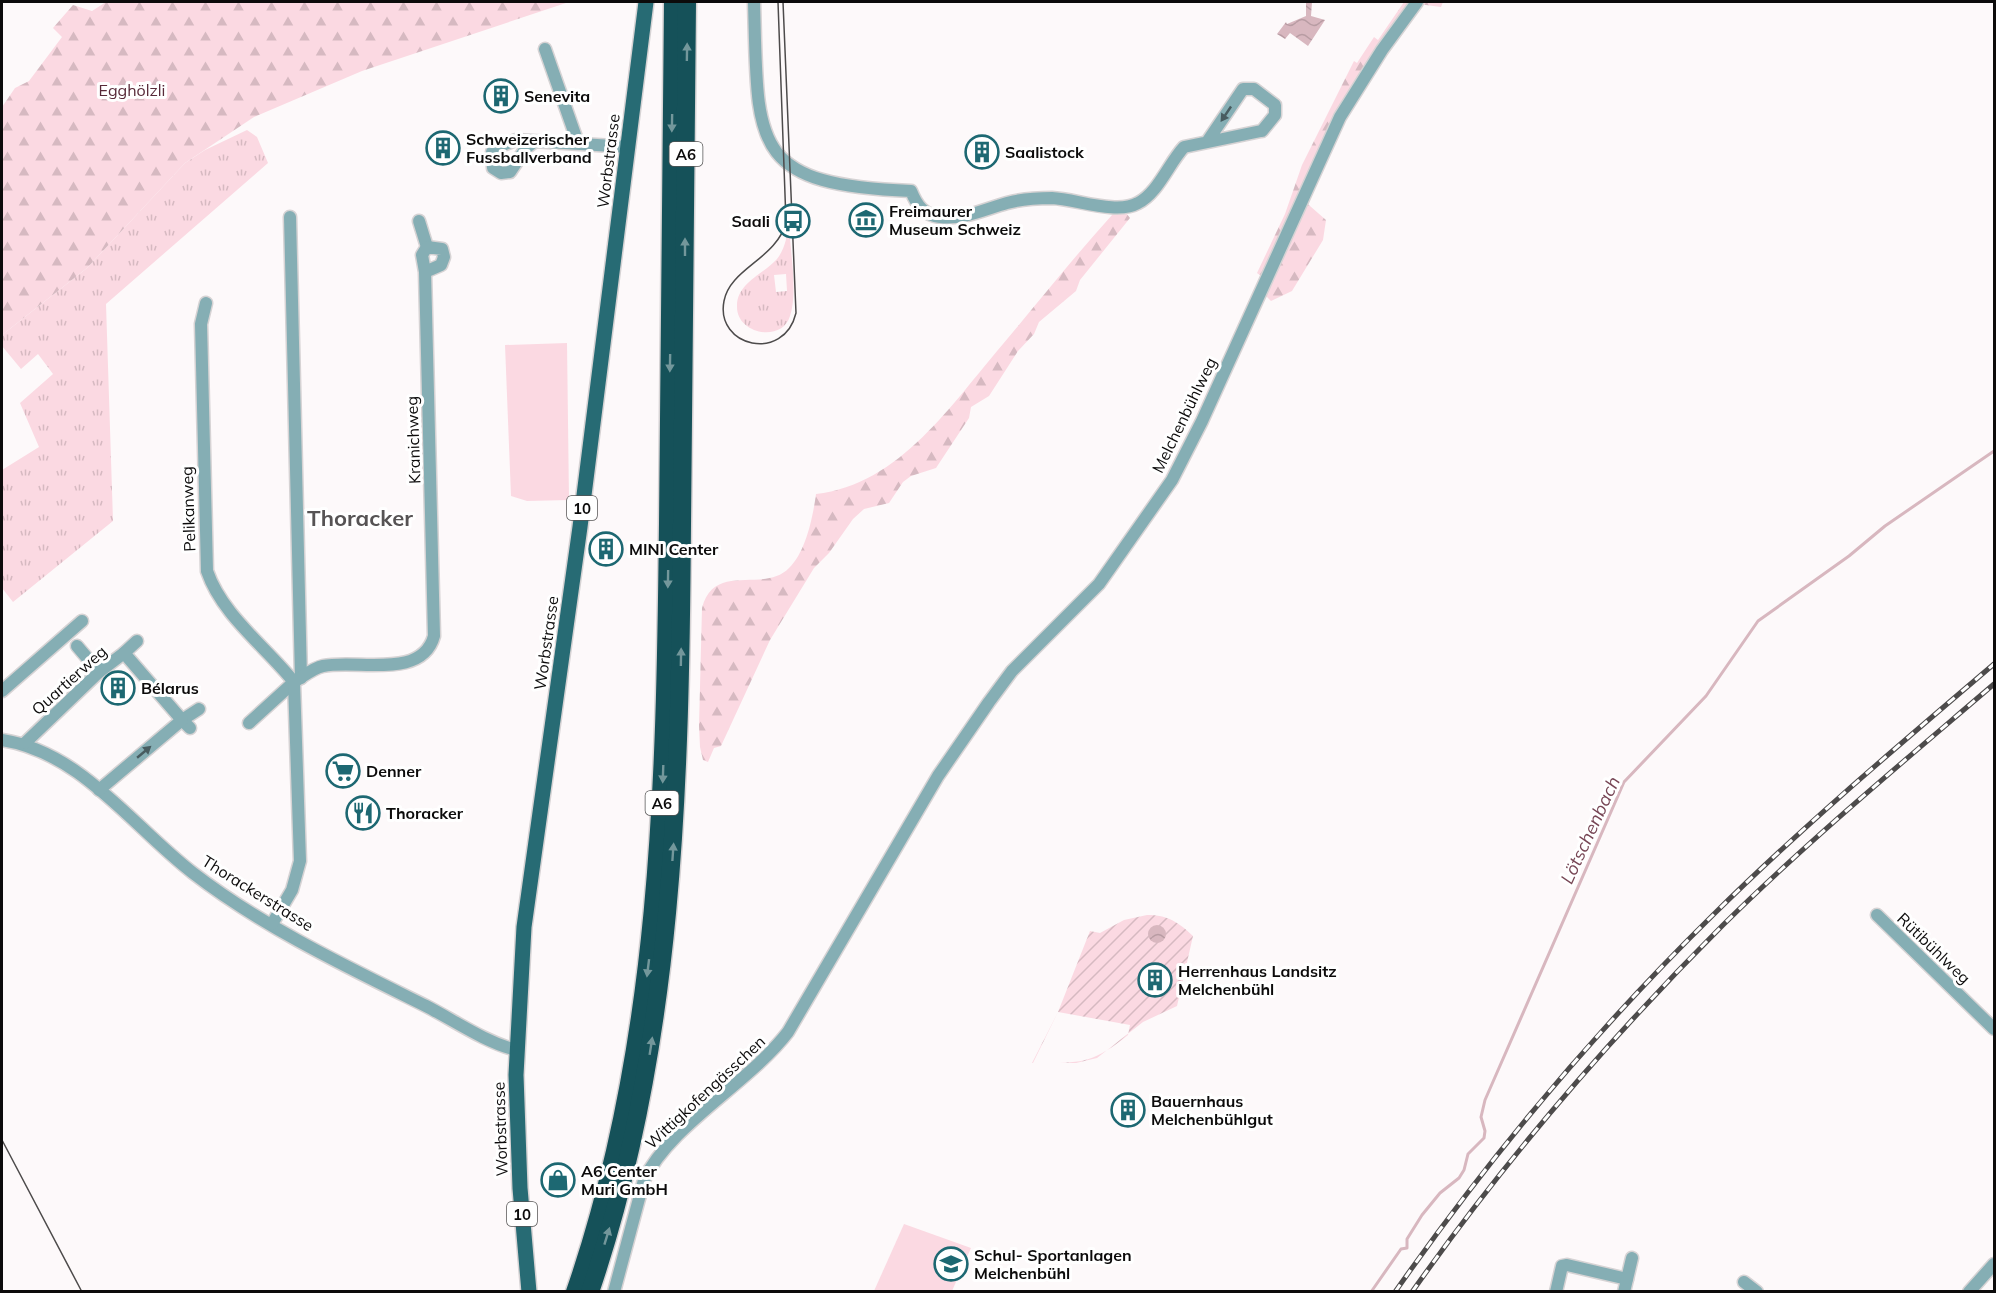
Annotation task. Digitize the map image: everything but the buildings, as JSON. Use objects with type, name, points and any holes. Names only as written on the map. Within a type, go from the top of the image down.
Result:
[{"type":"highway","name":"A6","points":[[575,1292],[605,1194],[630,1087],[646,989],[658,871],[667,662],[673,2]]},
{"type":"highway","name":"A6","points":[[590,1292],[618,1197],[645,1080],[660,991],[672,872],[681,662],[687,2]]},
{"type":"main road","name":"Worbstrasse","points":[[529,1292],[520,1188],[516,1050],[526,917],[629,147],[646,2]]},
{"type":"street","points":[[754,2],[757,99],[763,129],[772,147],[787,163],[800,173],[822,182],[860,189],[911,191],[916,204],[923,210],[946,218],[963,216],[1028,199],[1055,198],[1124,208],[1137,204],[1149,195],[1184,147],[1262,131],[1275,116],[1275,105],[1254,89],[1244,89],[1207,142]]},
{"type":"street","name":"Melchenbühlweg","points":[[921,805],[938,776],[1012,671],[1099,584],[1172,480],[1202,421],[1340,117],[1382,50],[1417,2]]},
{"type":"street","points":[[545,49],[578,143]]},
{"type":"street","points":[[534,142],[629,147]]},
{"type":"street","points":[[272,924],[292,890],[300,861],[290,217]]},
{"type":"street","points":[[419,221],[427,247],[442,249],[444,257],[441,266],[425,272]]},
{"type":"street","name":"Kranichweg","points":[[249,723],[298,680],[323,666],[412,662],[425,654],[432,643],[434,622],[425,272],[422,255],[427,247]]},
{"type":"street","name":"Pelikanweg","points":[[206,303],[201,324],[207,571],[214,590],[228,609],[298,680]]},
{"type":"street","points":[[2,691],[82,621]]},
{"type":"street","points":[[123,653],[137,641]]},
{"type":"street","points":[[77,646],[99,672]]},
{"type":"street","name":"Quartierweg","points":[[25,743],[99,672],[123,653],[186,724]]},
{"type":"street","points":[[99,790],[186,724],[199,709]]},
{"type":"street","name":"Thorackerstrasse","points":[[2,740],[25,743],[62,760],[193,873],[272,924],[362,974],[516,1050]]},
{"type":"street","name":"Wittigkofengässchen","points":[[614,1292],[645,1180],[652,1165],[672,1142],[773,1052],[788,1032],[921,805]]},
{"type":"street","name":"Rütibühlweg","points":[[1877,915],[1995,1029]]},
{"type":"street","points":[[1556,1292],[1562,1266],[1567,1265],[1626,1285],[1632,1258]]},
{"type":"street","points":[[1969,1292],[1995,1264]]},
{"type":"street","points":[[1744,1282],[1757,1292]]},
{"type":"green space","name":"Egghölzli","points":[[106,2],[569,2],[362,71],[254,117],[185,163],[87,268],[2,335],[2,107],[15,88],[29,81],[62,37],[53,28],[73,5],[92,11]]},
{"type":"green space","points":[[1404,2],[1443,2],[1441,7],[1418,4],[1381,50],[1302,199],[1326,220],[1323,240],[1292,291],[1271,301],[1265,295],[1268,281],[1257,273],[1285,214],[1302,165],[1354,61],[1357,63],[1374,37],[1378,40]]},
{"type":"green space","points":[[247,130],[257,137],[268,163],[106,304],[113,521],[13,602],[2,588],[2,470],[39,447],[20,403],[53,374],[38,354],[21,369],[2,346],[2,335],[87,268],[185,163],[205,150]]},
{"type":"green space","points":[[1113,208],[1123,209],[1130,218],[1080,280],[1076,291],[1039,322],[1034,334],[1018,351],[989,396],[971,407],[969,418],[936,468],[911,476],[903,482],[889,503],[864,509],[853,519],[829,553],[814,568],[770,640],[721,746],[714,748],[708,762],[703,760],[699,726],[702,608],[708,594],[717,586],[728,582],[767,579],[789,568],[804,543],[811,523],[816,494],[846,487],[874,475],[899,458],[922,437],[944,415],[1112,215]]},
{"type":"green space","points":[[789,224],[793,284],[790,316],[778,330],[760,332],[744,324],[739,316],[738,299],[746,285],[780,255]],"holes":[[[786,274],[787,291],[776,292],[774,275]]]},
{"type":"green space","points":[[567,343],[569,500],[527,501],[511,496],[505,345]]},
{"type":"green space","points":[[1147,915],[1161,916],[1177,923],[1193,936],[1177,1006],[1143,1022],[1128,1034],[1130,1025],[1058,1012],[1090,931],[1100,933],[1124,920]]},
{"type":"green space","points":[[1058,1012],[1033,1063],[1032,1063]]},
{"type":"green space","points":[[1108,1050],[1097,1058],[1076,1063],[1051,1063],[1084,1060]]},
{"type":"green space","points":[[904,1224],[971,1248],[952,1291],[874,1291]]},
{"type":"water","points":[[1306,2],[1312,2],[1311,16],[1325,20],[1308,46],[1290,33],[1285,39],[1277,34],[1286,22],[1287,24],[1306,16]]},
{"type":"water","points":[[1157,925],[1163,928],[1166,934],[1163,940],[1157,943],[1151,940],[1148,934],[1151,928]]},
{"type":"waterway","name":"Lötschenbach","points":[[1371,1292],[1401,1249],[1407,1248],[1407,1239],[1422,1215],[1440,1193],[1459,1178],[1464,1170],[1468,1154],[1484,1138],[1485,1131],[1481,1117],[1485,1100],[1624,782],[1706,696],[1758,621],[1849,556],[1885,526],[1994,451]]},
{"type":"tram line","points":[[778,2],[786,222],[781,235],[773,245],[735,280],[724,301],[724,317],[730,329],[740,338],[752,343],[766,343],[778,339],[789,329],[796,313],[783,2]]},
{"type":"tram line","points":[[2,1140],[82,1292]]},
{"type":"railway","points":[[1395,1292],[1431,1241],[1507,1143],[1586,1049],[1670,958],[1748,881],[1817,818],[1994,664]]},
{"type":"railway","points":[[1412,1292],[1484,1195],[1560,1101],[1681,968],[1789,862],[1994,684]]},
{"type":"place","name":"Senevita","points":[[501,96]]},
{"type":"place","name":"Schweizerischer Fussballverband","points":[[443,148]]},
{"type":"place","name":"Saalistock","points":[[982,152]]},
{"type":"place","name":"Freimaurer Museum Schweiz","points":[[866,220]]},
{"type":"place","name":"Saali","points":[[793,221]]},
{"type":"place","name":"MINI Center","points":[[606,549]]},
{"type":"place","name":"Bélarus","points":[[118,688]]},
{"type":"place","name":"Denner","points":[[343,771]]},
{"type":"place","name":"Thoracker","points":[[363,813]]},
{"type":"place","name":"Herrenhaus Landsitz Melchenbühl","points":[[1155,980]]},
{"type":"place","name":"Bauernhaus Melchenbühlgut","points":[[1128,1110]]},
{"type":"place","name":"A6 Center Muri GmbH","points":[[558,1180]]},
{"type":"place","name":"Schul- Sportanlagen Melchenbühl","points":[[951,1264]]},
{"type":"district","name":"Thoracker","points":[[360,518]]}]
